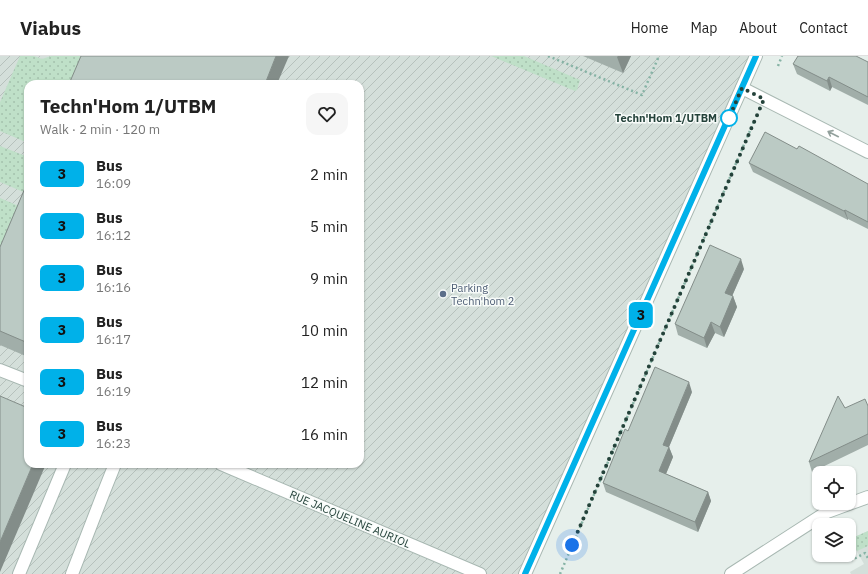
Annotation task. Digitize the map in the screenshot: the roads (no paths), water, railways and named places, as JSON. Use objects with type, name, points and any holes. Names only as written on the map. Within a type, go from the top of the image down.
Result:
[{"type":"street","points":[[525,574],[756,56]]},
{"type":"street","points":[[742,88],[868,152]]},
{"type":"street","points":[[0,370],[24,379]]},
{"type":"street","points":[[19,574],[63,468]]},
{"type":"street","points":[[72,574],[113,468]]},
{"type":"street","name":"RUE JACQUELINE AURIOL","points":[[229,468],[480,574]]},
{"type":"street","points":[[731,574],[827,512],[868,496]]},
{"type":"place","name":"Techn'Hom 1/UTBM","points":[[729,118]]},
{"type":"place","name":"Parking Techn'hom 2","points":[[443,294]]}]
